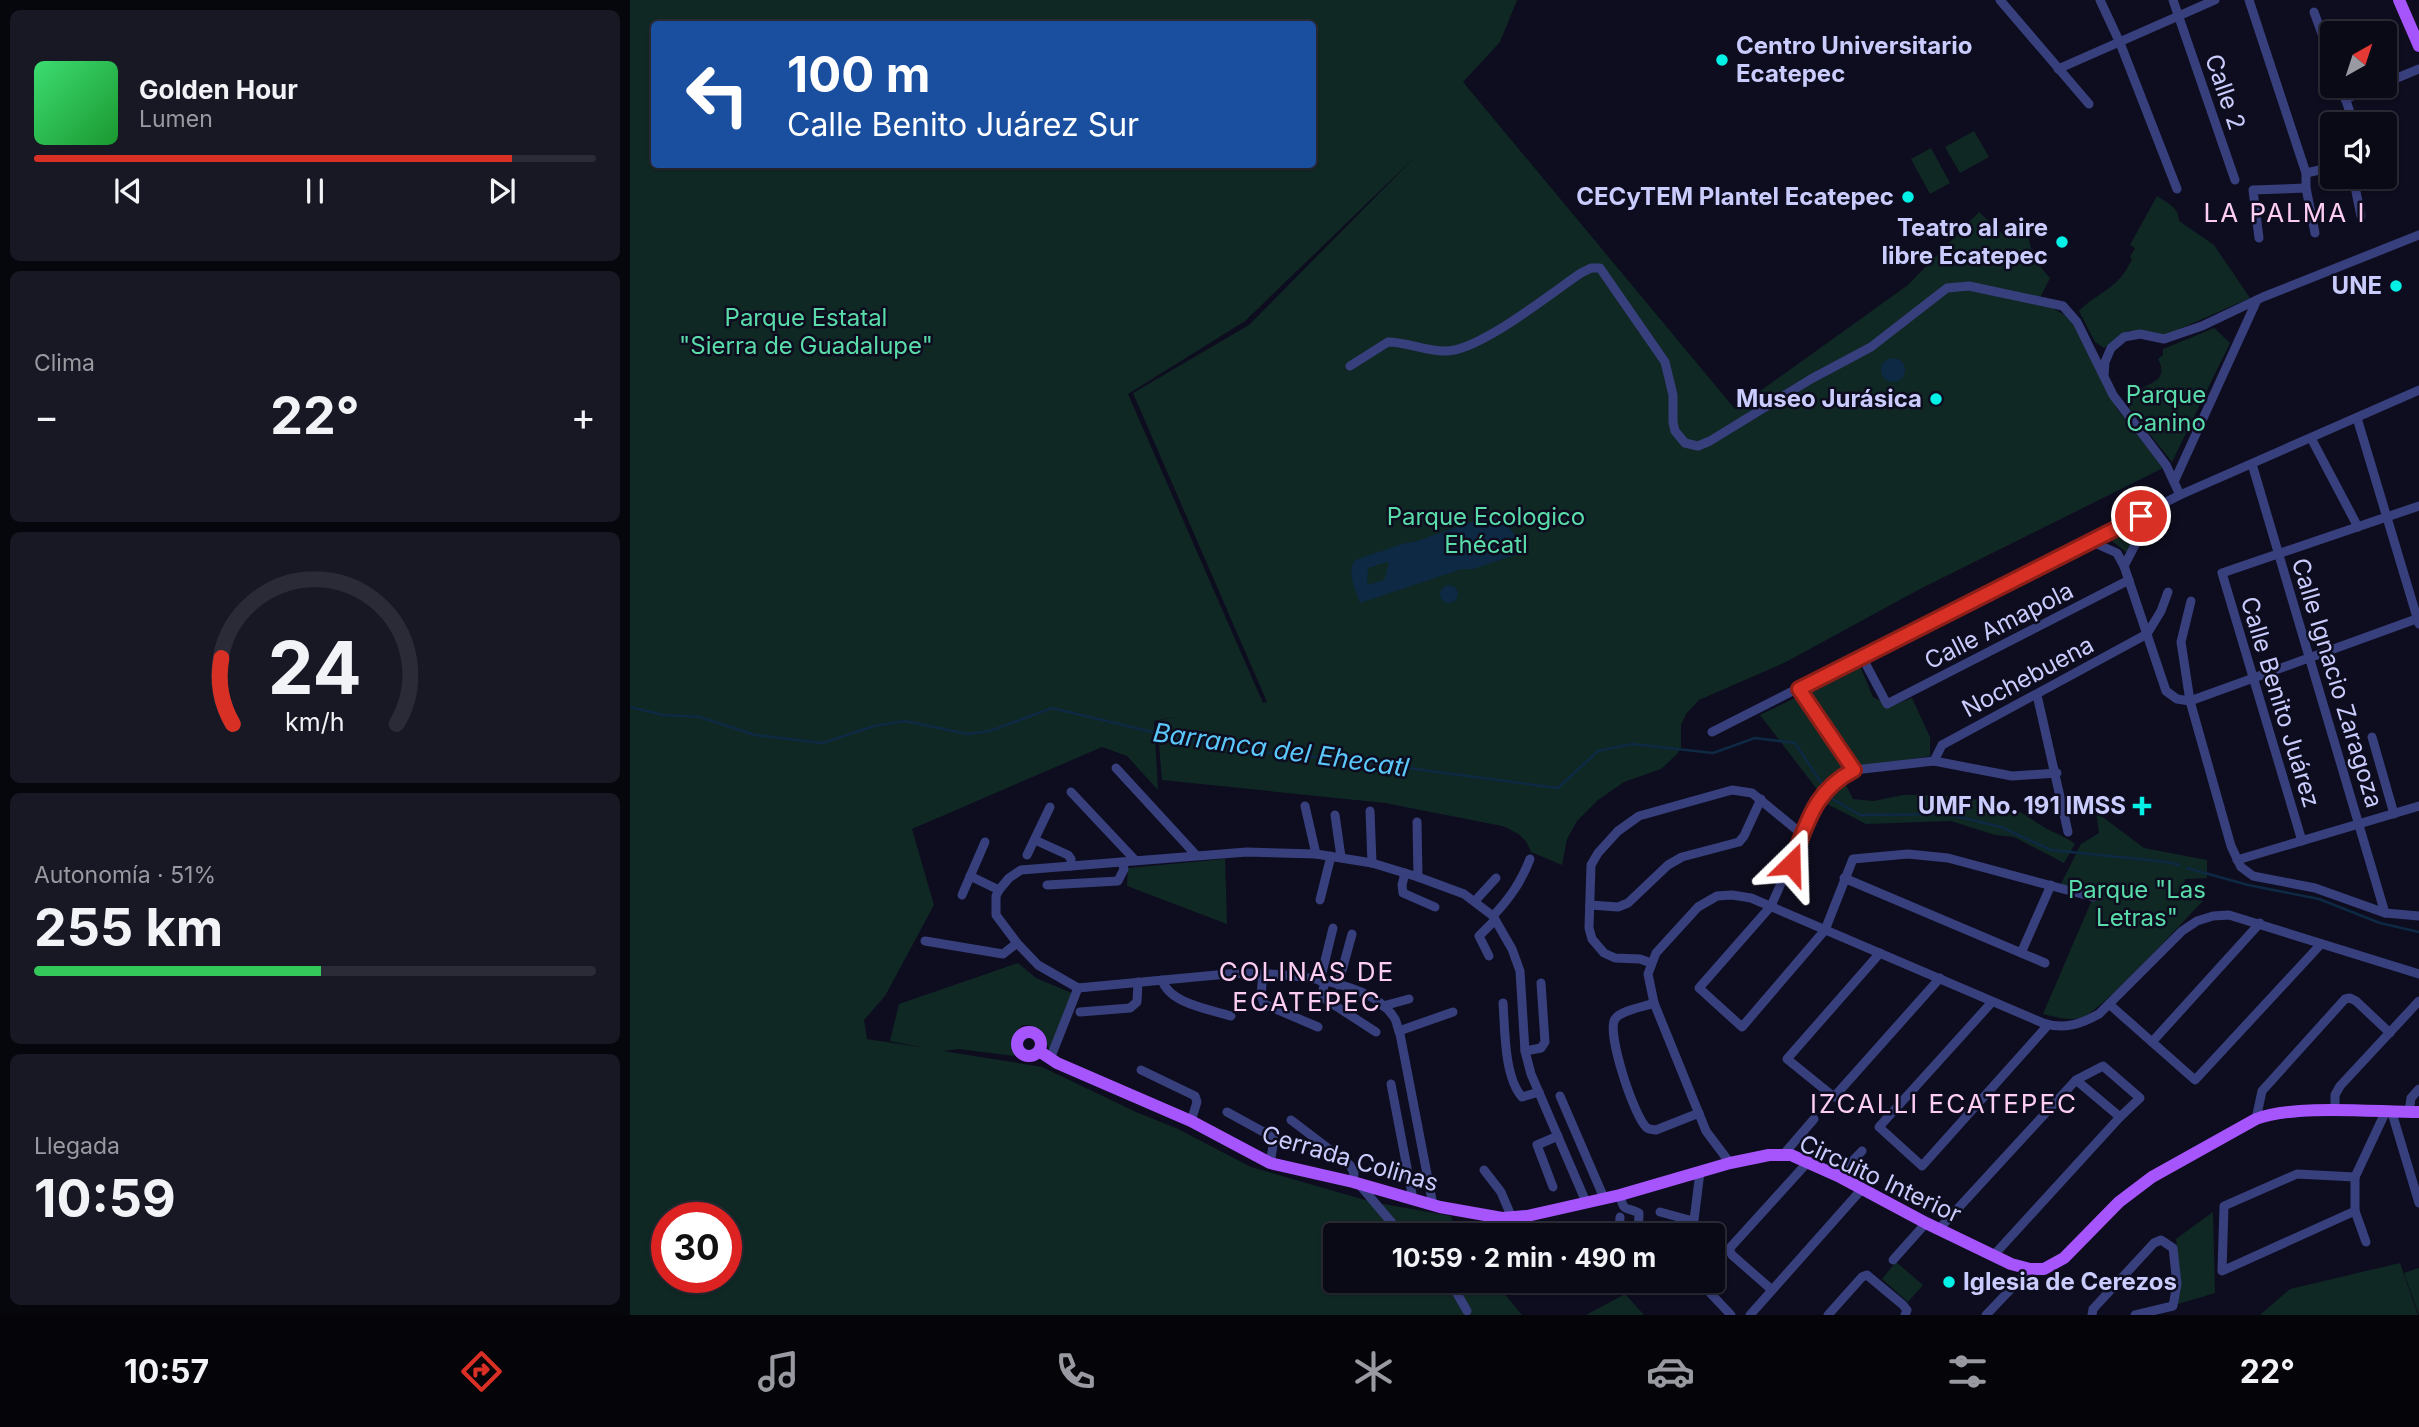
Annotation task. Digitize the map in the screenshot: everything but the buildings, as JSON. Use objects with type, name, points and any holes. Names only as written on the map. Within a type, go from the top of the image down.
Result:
[{"type":"main road","points":[[2399,0],[2419,46]]},
{"type":"main road","name":"Cerrada Colinas","points":[[1039,1051],[1050,1059],[1191,1121],[1270,1163],[1355,1182],[1433,1205],[1512,1218],[1620,1195]]},
{"type":"main road","points":[[2030,1269],[2044,1269],[2055,1265],[2119,1202],[2152,1177],[2256,1119],[2271,1113],[2414,1112]]},
{"type":"main road","name":"Circuito Interior","points":[[1620,1195],[1730,1163],[1769,1155],[1791,1155],[1838,1176],[1993,1256],[2030,1269]]},
{"type":"street","points":[[2000,0],[2089,104]]},
{"type":"street","points":[[2100,0],[2120,43],[2177,189]]},
{"type":"street","name":"Calle 2","points":[[2173,0],[2235,180]]},
{"type":"street","points":[[2058,69],[2215,0]]},
{"type":"street","points":[[2249,0],[2306,173],[2306,188],[2315,233]]},
{"type":"street","points":[[2314,12],[2320,28]]},
{"type":"street","points":[[2398,78],[2419,69]]},
{"type":"street","points":[[2345,99],[2350,112]]},
{"type":"street","points":[[2306,173],[2320,170]]},
{"type":"street","points":[[2259,238],[2253,191],[2306,188]]},
{"type":"street","points":[[2355,189],[2361,216]]},
{"type":"street","points":[[2104,376],[2105,362],[2111,348],[2124,337],[2140,334],[2164,339],[2202,326],[2257,300],[2419,235]]},
{"type":"street","points":[[1350,366],[1388,342],[1445,351],[1457,350],[1591,268],[1600,268],[1665,362],[1670,376],[1675,430],[1681,440],[1698,446],[1871,347],[1947,288],[1969,286],[2063,306],[2077,322],[2126,413],[2166,465],[2180,495]]},
{"type":"street","points":[[2175,482],[2257,300]]},
{"type":"street","points":[[2227,314],[2246,325]]},
{"type":"street","points":[[2091,351],[2111,348]]},
{"type":"street","points":[[1712,732],[2180,495],[2419,390]]},
{"type":"street","points":[[2090,541],[2117,552],[2166,691],[2177,699],[2190,701],[2418,620],[2357,418]]},
{"type":"street","points":[[2311,438],[2358,527]]},
{"type":"street","name":"Calle Ignacio Zaragoza","points":[[2252,464],[2385,914]]},
{"type":"street","points":[[2278,555],[2419,506]]},
{"type":"street","points":[[2124,566],[2154,509]]},
{"type":"street","name":"Calle Benito Juárez","points":[[2278,555],[2222,573],[2302,841]]},
{"type":"street","name":"Calle Amapola","points":[[1862,657],[1887,704],[2129,580]]},
{"type":"street","points":[[2147,634],[2161,611],[2168,592]]},
{"type":"street","points":[[2191,601],[2181,642],[2190,701],[2231,846],[2246,873],[2315,887],[2385,914],[2419,916]]},
{"type":"street","name":"Nochebuena","points":[[1934,761],[1942,745],[2147,634]]},
{"type":"street","points":[[1799,689],[1854,770]]},
{"type":"street","points":[[2038,695],[2068,832]]},
{"type":"street","points":[[2372,737],[2394,814]]},
{"type":"street","points":[[2057,773],[2012,776],[1934,761],[1854,770],[1833,783],[1819,797],[1770,906],[1699,988],[1742,1027],[1825,930],[1853,859],[1925,854],[2093,897]]},
{"type":"street","points":[[1116,768],[1196,855]]},
{"type":"street","points":[[1651,962],[1615,958],[1597,947],[1589,928],[1591,865],[1618,831],[1639,816],[1732,790],[1752,793],[1803,835]]},
{"type":"street","points":[[1071,792],[1135,860]]},
{"type":"street","points":[[1590,905],[1618,907],[1628,903],[1668,865],[1705,850],[1739,842],[1760,799]]},
{"type":"street","points":[[1305,806],[1316,854]]},
{"type":"street","points":[[2237,860],[2419,806]]},
{"type":"street","points":[[1027,855],[1050,807]]},
{"type":"street","points":[[1370,811],[1372,863]]},
{"type":"street","points":[[1320,900],[1336,856],[1335,815]]},
{"type":"street","points":[[1417,822],[1418,877]]},
{"type":"street","points":[[1035,840],[1068,855],[1071,866]]},
{"type":"street","points":[[962,895],[985,842]]},
{"type":"street","points":[[1433,1205],[1399,1031],[1395,1019],[1383,1006],[1364,994],[1338,985],[1263,973],[1078,988],[1038,965],[1017,943],[996,915],[996,897],[999,890],[1009,878],[1021,870],[1196,855],[1284,851],[1372,863],[1464,894],[1494,918],[1512,949],[1520,971],[1525,1051],[1586,1202]]},
{"type":"street","points":[[1489,956],[1479,936],[1510,899],[1521,882],[1530,859]]},
{"type":"street","points":[[1047,885],[1118,881],[1124,869],[1122,862]]},
{"type":"street","points":[[1405,873],[1403,893],[1435,907]]},
{"type":"street","points":[[970,876],[999,890]]},
{"type":"street","points":[[1475,901],[1496,878]]},
{"type":"street","points":[[1844,878],[2045,963]]},
{"type":"street","points":[[2021,953],[2051,885]]},
{"type":"street","points":[[1730,1163],[1706,1131],[1654,1003],[1648,974],[1651,962],[1667,939],[1707,900],[1717,896],[1751,898],[1992,1002],[2058,1027],[2086,1021],[2099,1014],[2169,942],[2197,921],[2213,916],[2229,915],[2260,923],[2419,974]]},
{"type":"street","points":[[2152,1042],[2260,923]]},
{"type":"street","points":[[1333,928],[1322,981],[1322,994],[1325,999],[1376,1032]]},
{"type":"street","points":[[1338,985],[1352,934]]},
{"type":"street","points":[[925,941],[1003,954],[1017,943]]},
{"type":"street","points":[[2109,1004],[2195,1080],[2320,944]]},
{"type":"street","points":[[1880,953],[1787,1059],[1835,1097],[1940,978]]},
{"type":"street","points":[[1263,973],[1261,995],[1264,1004],[1318,1027]]},
{"type":"street","points":[[1162,980],[1164,987],[1173,997],[1231,1016]]},
{"type":"street","points":[[1080,1012],[1130,1008],[1138,1002],[1138,982]]},
{"type":"street","points":[[1525,1051],[1541,1048],[1545,1042],[1541,983]]},
{"type":"street","points":[[1050,1059],[1078,988]]},
{"type":"street","points":[[1383,1006],[1409,999]]},
{"type":"street","points":[[2256,1119],[2262,1091],[2344,999],[2356,1001],[2390,1033]]},
{"type":"street","points":[[2335,1111],[2335,1096],[2340,1086],[2419,1001]]},
{"type":"street","points":[[1992,1002],[1879,1127],[1922,1166],[2048,1025]]},
{"type":"street","points":[[1503,1003],[1507,1054],[1516,1087],[1522,1097],[1539,1091]]},
{"type":"street","points":[[1654,1003],[1618,1016],[1612,1022],[1612,1037],[1619,1063],[1633,1099],[1643,1122],[1651,1129],[1656,1130],[1699,1113]]},
{"type":"street","points":[[1399,1031],[1453,1012]]},
{"type":"street","points":[[1939,1229],[2076,1080],[2103,1066],[2140,1098],[1993,1256]]},
{"type":"street","points":[[1141,1070],[1195,1096],[1191,1121]]},
{"type":"street","points":[[2076,1080],[2120,1117]]},
{"type":"street","points":[[1391,1084],[1413,1199]]},
{"type":"street","points":[[2414,1112],[2411,1098],[2419,1088]]},
{"type":"street","points":[[1560,1096],[1604,1198]]},
{"type":"street","points":[[1227,1112],[1274,1140],[1270,1163]]},
{"type":"street","points":[[2366,1242],[2355,1211],[2355,1177],[2389,1113]]},
{"type":"street","points":[[2389,1113],[2419,1203]]},
{"type":"street","points":[[1783,1155],[1814,1119]]},
{"type":"street","points":[[1291,1120],[1350,1165],[1355,1182],[1391,1223]]},
{"type":"street","points":[[1553,1187],[1536,1145],[1558,1136]]},
{"type":"street","points":[[1838,1176],[1862,1151]]},
{"type":"street","points":[[1772,1290],[1732,1255],[1730,1249],[1807,1163]]},
{"type":"street","points":[[1483,1170],[1501,1192],[1512,1218]]},
{"type":"street","points":[[1660,1212],[1693,1221],[1700,1172]]},
{"type":"street","points":[[2355,1177],[2297,1174],[2224,1206],[2222,1271],[2355,1211]]},
{"type":"street","points":[[1750,1315],[1862,1189]]},
{"type":"street","points":[[1620,1195],[1622,1207],[1639,1213],[1638,1223]]},
{"type":"street","points":[[1620,1217],[1620,1223]]},
{"type":"street","points":[[1893,1260],[1926,1223]]},
{"type":"street","points":[[2092,1315],[2093,1309],[2154,1243],[2161,1240],[2173,1248],[2177,1284],[2173,1306],[2135,1315]]},
{"type":"street","points":[[1986,1315],[2030,1269]]},
{"type":"street","points":[[1828,1315],[1862,1277],[1867,1275],[1903,1305],[1907,1310],[1905,1315]]},
{"type":"street","points":[[1457,1293],[1468,1311]]},
{"type":"street","points":[[1710,1293],[1731,1315]]},
{"type":"green space","points":[[630,0],[1517,0],[1500,42],[1463,82],[1735,409],[1908,285],[1979,212],[2007,238],[2028,232],[2034,257],[2050,278],[2041,296],[2033,304],[2050,307],[2069,317],[2117,409],[2165,467],[1918,590],[1784,663],[1699,700],[1686,714],[1681,725],[1681,747],[1677,754],[1661,769],[1624,782],[1598,800],[1577,821],[1567,839],[1562,865],[1531,852],[1520,836],[1502,826],[1385,803],[1162,780],[1157,721],[1179,716],[1154,721],[1158,790],[1127,756],[1102,747],[912,829],[934,905],[885,996],[864,1020],[867,1039],[926,1048],[890,1041],[899,1004],[1018,963],[1036,978],[1074,994],[1051,1053],[1038,1030],[1029,1025],[1023,1025],[1013,1039],[1015,1056],[958,1049],[943,1051],[1042,1067],[1176,1128],[1251,1167],[1372,1202],[1451,1216],[1453,1223],[1323,1223],[1323,1293],[1504,1293],[1522,1315],[630,1315]],"holes":[[[1418,154],[1249,325],[1133,393],[1267,702],[1263,703],[1128,394],[1245,321]]]},
{"type":"green space","points":[[1974,131],[1989,157],[1960,173],[1945,147]]},
{"type":"green space","points":[[1931,148],[1950,183],[1930,194],[1911,159]]},
{"type":"green space","points":[[2157,196],[2175,209],[2179,221],[2214,245],[2250,298],[2164,336],[2128,331],[2104,348],[2095,342],[2079,311],[2115,284],[2127,269],[2135,248],[2130,245]]},
{"type":"green space","name":"Parque Canino","points":[[2214,328],[2230,343],[2172,462],[2129,408],[2137,392],[2160,377],[2158,359],[2163,355],[2163,349]]},
{"type":"green space","points":[[2144,517],[2127,553],[2106,536]]},
{"type":"green space","points":[[1860,666],[1873,697],[1891,706],[1912,698],[1930,737],[1930,756],[1852,769],[1846,785],[1853,799],[1873,801],[1903,795],[1939,795],[1981,800],[2003,809],[2008,807],[2075,844],[2064,863],[2014,837],[1995,835],[1951,821],[1866,824],[1829,805],[1760,715]]},
{"type":"green space","name":"Parque \"Las Letras\"","points":[[2096,812],[2144,848],[2207,860],[2207,878],[2185,879],[2182,895],[2203,901],[2123,984],[2091,1013],[2072,1019],[2043,1014],[2094,895],[2061,884],[2081,844],[2099,833]]},
{"type":"green space","points":[[1225,859],[1227,924],[1127,886],[1128,868]]},
{"type":"green space","points":[[2213,1212],[2215,1293],[2175,1305],[2178,1256],[2176,1239]]},
{"type":"green space","points":[[1896,1262],[1923,1285],[1908,1302],[1882,1279]]},
{"type":"green space","points":[[2400,1263],[2418,1315],[2260,1315],[2290,1289]]},
{"type":"green space","points":[[2419,1268],[2419,1315],[2404,1273]]},
{"type":"green space","points":[[1625,1294],[1644,1315],[1586,1315]]},
{"type":"water","points":[[1893,358],[1902,361],[1905,370],[1902,379],[1893,382],[1884,379],[1881,370],[1884,361]]},
{"type":"water","points":[[1489,516],[1505,524],[1523,550],[1473,569],[1462,569],[1360,603],[1351,570],[1355,560]],"holes":[[[1387,562],[1389,564],[1384,580],[1367,585],[1368,568]]]},
{"type":"water","points":[[1449,585],[1455,588],[1458,594],[1455,600],[1449,603],[1443,600],[1440,594],[1443,588]]},
{"type":"waterway","name":"Barranca del Ehecatl","points":[[630,707],[663,715],[700,717],[755,735],[823,743],[874,726],[905,721],[968,734],[990,731],[1052,708],[1194,742],[1558,788],[1598,751],[1632,744],[1713,753],[1755,738],[1795,743],[1822,784]]},
{"type":"waterway","name":"Barranca del Ehecatl","points":[[1830,794],[1834,800],[1860,815],[1947,814],[2001,827],[2051,850],[2179,865]]},
{"type":"waterway","name":"Barranca del Ehecatl","points":[[2187,868],[2248,885],[2319,899],[2380,923],[2419,932]]},
{"type":"place","name":"Centro Universitario Ecatepec","points":[[1722,60]]},
{"type":"place","name":"CECyTEM Plantel Ecatepec","points":[[1908,197]]},
{"type":"place","name":"Teatro al aire libre Ecatepec","points":[[2062,242]]},
{"type":"place","name":"UNE","points":[[2396,286]]},
{"type":"place","name":"Museo Jurásica","points":[[1936,399]]},
{"type":"place","name":"UMF No. 191 IMSS","points":[[2142,806]]},
{"type":"place","name":"Iglesia de Cerezos","points":[[1949,1282]]},
{"type":"district","name":"LA PALMA I","points":[[2285,213]]},
{"type":"district","name":"COLINAS DE ECATEPEC","points":[[1307,987]]},
{"type":"district","name":"IZCALLI ECATEPEC","points":[[1944,1104]]},
{"type":"route","points":[[1791,864],[1819,797],[1842,776],[1854,770],[1799,689],[2141,516]]},
{"type":"park label","name":"Parque Estatal \"Sierra de Guadalupe\"","points":[[806,332]]},
{"type":"park label","name":"Parque Ecologico Ehécatl","points":[[1486,531]]}]
